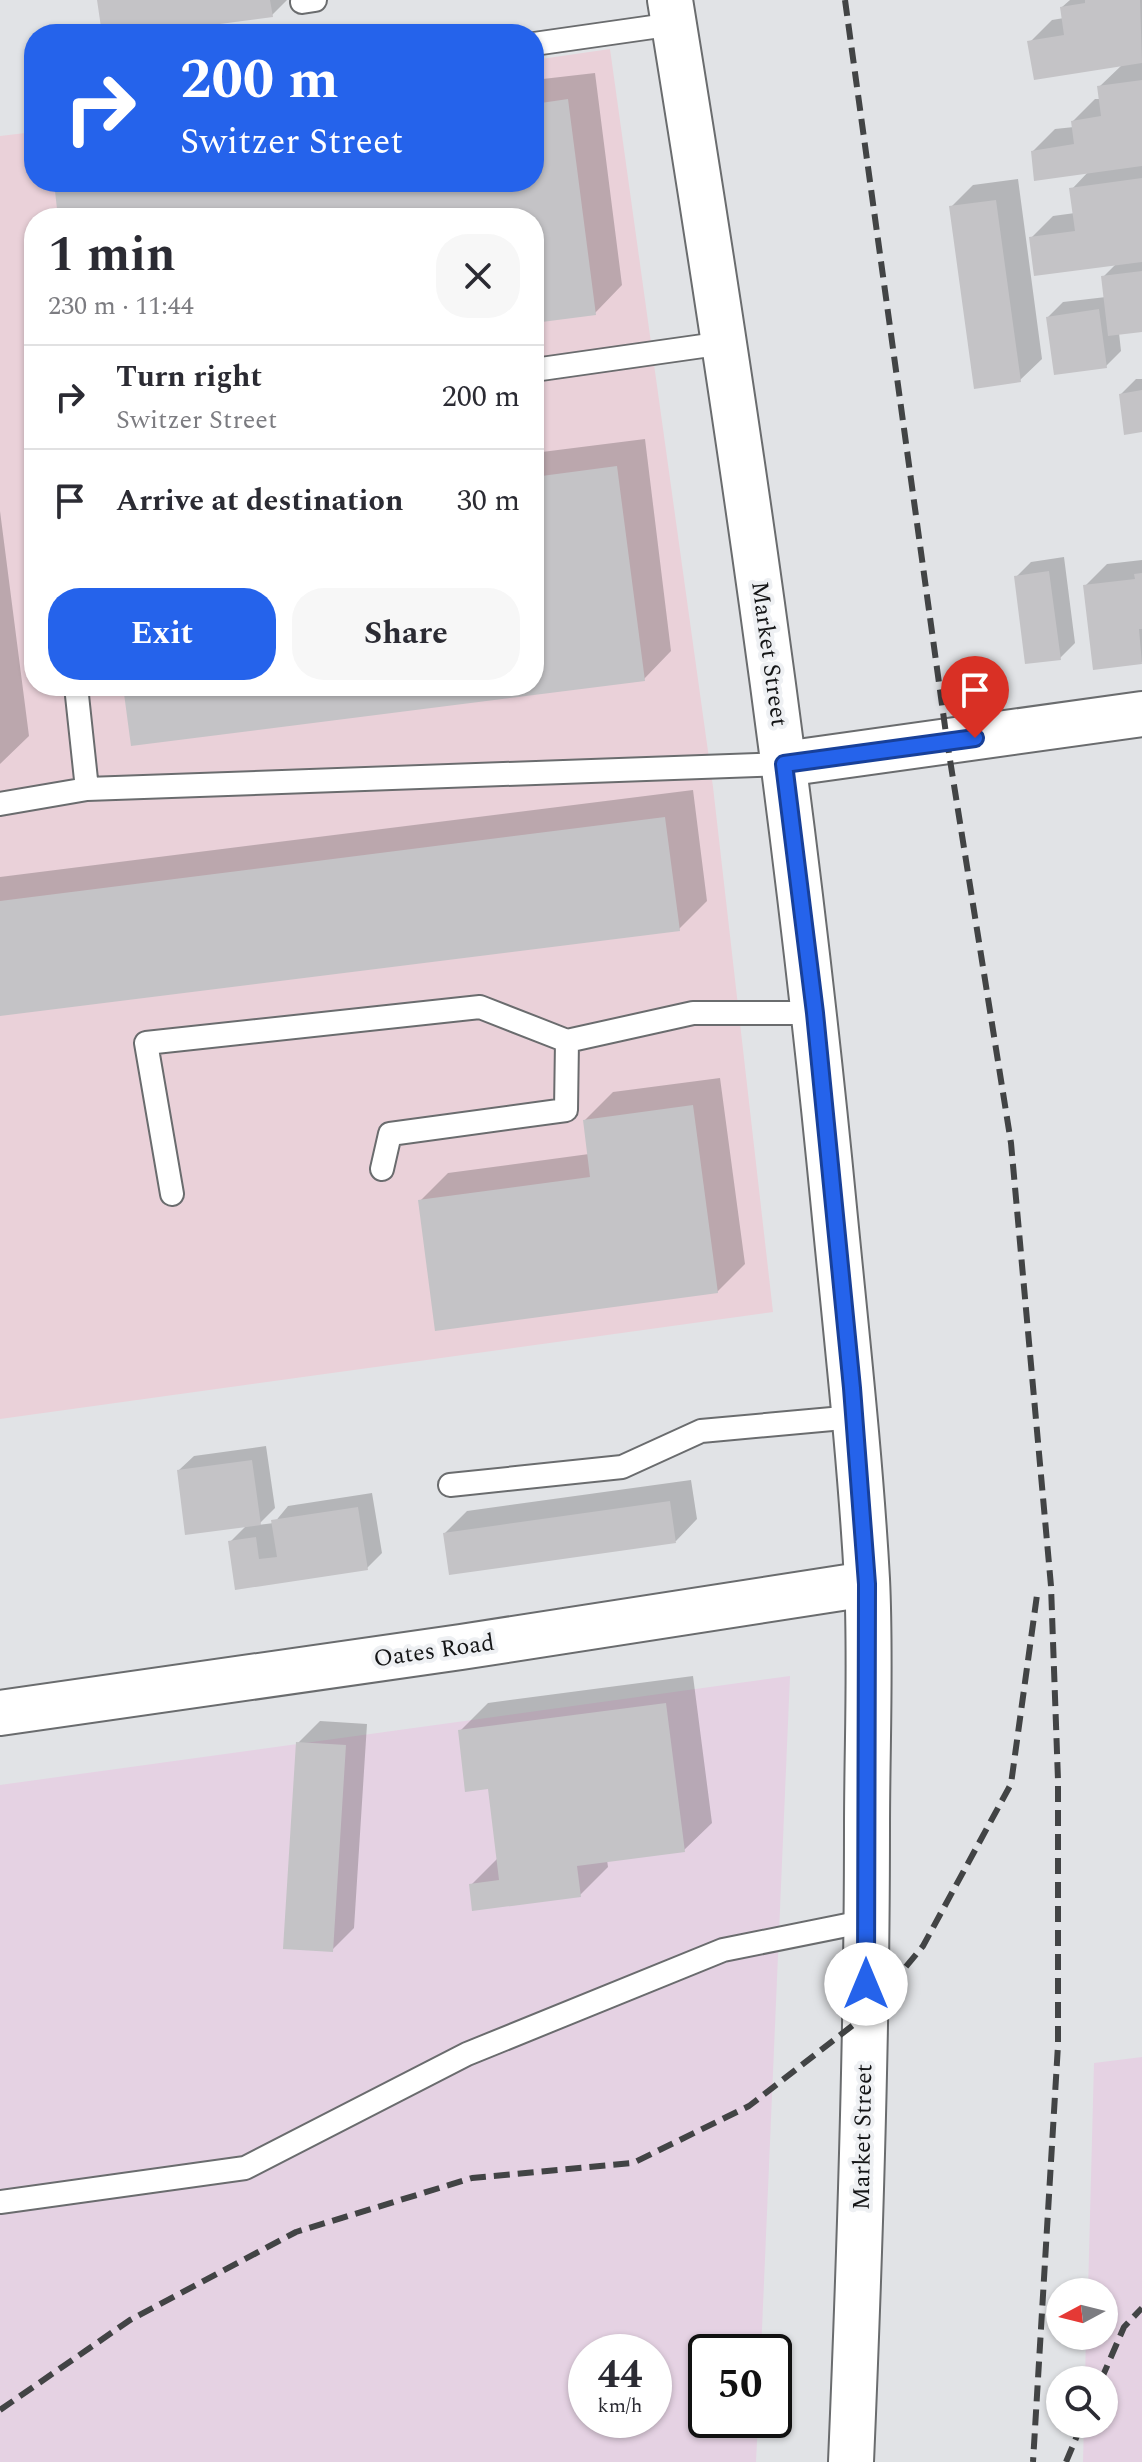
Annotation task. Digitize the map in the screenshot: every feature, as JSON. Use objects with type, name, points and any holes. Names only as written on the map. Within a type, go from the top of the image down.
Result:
[{"type":"main road","name":"Market Street","points":[[672,12],[724,343],[784,764],[815,1013],[867,1584],[867,1921],[860,2262],[851,2462]]},
{"type":"main road","points":[[784,764],[1142,714]]},
{"type":"main road","name":"Oates Road","points":[[0,1713],[461,1647],[867,1584]]},
{"type":"lane","points":[[544,42],[672,12]]},
{"type":"lane","points":[[544,369],[724,343]]},
{"type":"lane","points":[[77,696],[87,789]]},
{"type":"lane","points":[[0,804],[87,789],[784,764]]},
{"type":"lane","points":[[172,1194],[146,1043],[480,1007],[567,1041],[693,1013],[815,1013]]},
{"type":"lane","points":[[382,1169],[390,1134],[566,1110],[567,1041]]},
{"type":"lane","points":[[450,1485],[622,1467],[701,1431],[854,1417]]},
{"type":"lane","points":[[0,2202],[245,2168],[467,2054],[723,1950],[867,1921]]},
{"type":"shaded area","points":[[610,49],[713,787],[773,1312],[0,1419],[0,136],[24,133],[24,192],[544,192],[544,59]]},
{"type":"shaded area","points":[[790,1676],[762,2334],[688,2334],[688,2438],[757,2438],[756,2462],[0,2462],[0,1785]]},
{"type":"shaded area","points":[[1142,2057],[1142,2462],[1083,2462],[1084,2438],[1118,2438],[1118,2366],[1085,2366],[1086,2350],[1118,2350],[1118,2278],[1088,2278],[1094,2063]]},
{"type":"building","points":[[97,0],[270,0],[273,17],[219,24],[101,24]]},
{"type":"building","points":[[1085,0],[1140,0],[1142,63],[1034,80],[1027,41],[1064,35],[1060,7],[1085,3]]},
{"type":"building","points":[[1142,80],[1142,166],[1034,181],[1031,151],[1074,144],[1071,121],[1101,116],[1097,86]]},
{"type":"building","points":[[568,99],[596,315],[544,322],[544,208],[57,208],[55,192],[544,192],[544,103]]},
{"type":"building","points":[[1142,178],[1142,262],[1034,276],[1029,237],[1075,231],[1069,188]]},
{"type":"building","points":[[996,200],[1021,382],[974,389],[949,206]]},
{"type":"building","points":[[1142,271],[1142,332],[1108,336],[1101,276]]},
{"type":"building","points":[[1099,309],[1107,368],[1054,375],[1046,317]]},
{"type":"building","points":[[1142,390],[1142,432],[1124,435],[1119,394]]},
{"type":"building","points":[[617,466],[645,681],[544,694],[544,476]]},
{"type":"building","points":[[1049,571],[1061,660],[1025,664],[1014,576]]},
{"type":"building","points":[[1142,573],[1142,629],[1139,629],[1142,664],[1093,670],[1083,585],[1135,579],[1134,574]]},
{"type":"building","points":[[124,696],[526,696],[131,746]]},
{"type":"building","points":[[665,817],[680,931],[0,1016],[0,901]]},
{"type":"building","points":[[693,1105],[718,1293],[435,1331],[418,1200],[590,1177],[583,1120]]},
{"type":"building","points":[[252,1460],[261,1525],[185,1535],[177,1470]]},
{"type":"building","points":[[670,1501],[676,1543],[449,1575],[443,1533]]},
{"type":"building","points":[[358,1507],[368,1570],[235,1590],[228,1541],[256,1537],[259,1559],[277,1557],[271,1520]]},
{"type":"building","points":[[666,1703],[685,1852],[577,1866],[581,1897],[472,1911],[469,1884],[499,1880],[488,1789],[465,1792],[458,1730]]},
{"type":"building","points":[[296,1742],[346,1745],[333,1952],[283,1949]]},
{"type":"railway","points":[[845,0],[947,741],[1011,1143],[1051,1586],[1058,1780],[1058,2045],[1033,2462]]},
{"type":"railway","points":[[0,2410],[130,2320],[296,2232],[472,2178],[633,2163],[749,2106],[866,2015],[923,1946],[1011,1784],[1037,1595]]},
{"type":"railway","points":[[1107,2366],[1124,2327],[1142,2308]]},
{"type":"railway","points":[[1066,2462],[1076,2438]]},
{"type":"route","points":[[866,1984],[867,1584],[852,1388],[815,1013],[784,764],[975,738]]}]
